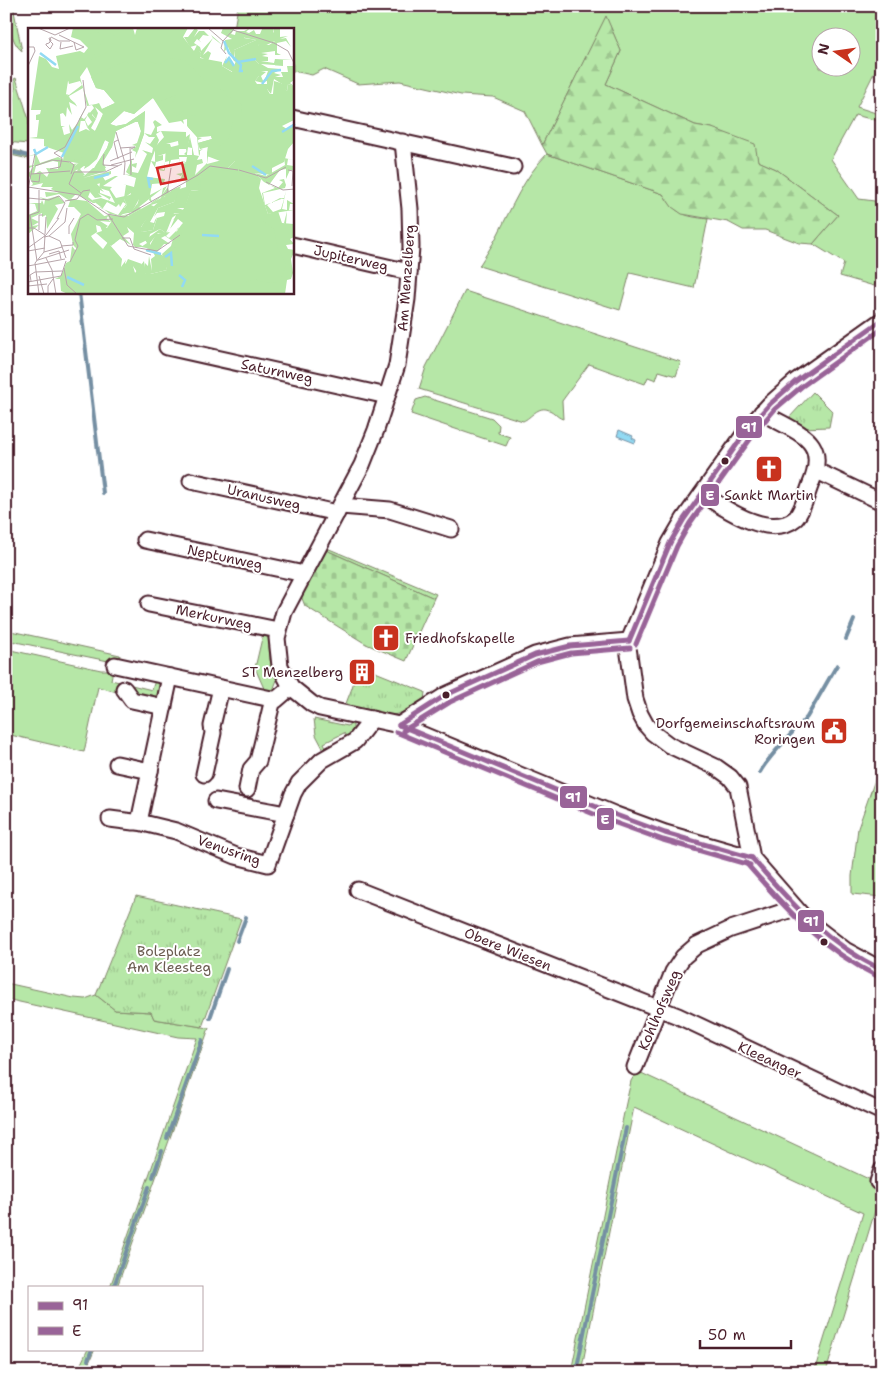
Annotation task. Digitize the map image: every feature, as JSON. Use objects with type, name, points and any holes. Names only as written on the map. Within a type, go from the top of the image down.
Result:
[{"type":"street","points":[[294,118],[513,166]]},
{"type":"street","name":"Am Menzelberg","points":[[404,142],[410,209],[409,272],[404,330],[397,365],[362,466],[284,612],[278,630],[280,666],[291,687],[306,700],[320,708],[399,725],[616,815],[665,833],[752,858]]},
{"type":"street","name":"Jupiterweg","points":[[294,245],[409,272]]},
{"type":"street","points":[[882,320],[796,381],[762,412],[740,440],[684,519],[670,543],[628,647],[635,699],[643,720],[653,733],[664,742],[716,767],[734,782],[738,787],[752,858],[806,920],[838,944],[872,966],[882,970]]},
{"type":"street","name":"Saturnweg","points":[[167,347],[387,396]]},
{"type":"street","points":[[702,494],[740,518],[758,523],[782,525],[792,521],[799,514],[817,471],[816,454],[806,438],[762,412]]},
{"type":"street","points":[[817,471],[882,502]]},
{"type":"street","name":"Uranusweg","points":[[191,481],[339,510],[390,510],[451,530]]},
{"type":"street","name":"Neptunweg","points":[[145,540],[304,574]]},
{"type":"street","name":"Merkurweg","points":[[150,604],[278,630]]},
{"type":"street","points":[[399,725],[446,695],[535,655],[570,646],[629,641]]},
{"type":"street","points":[[114,665],[276,700],[291,687]]},
{"type":"street","points":[[139,822],[170,677]]},
{"type":"street","points":[[204,774],[221,688]]},
{"type":"street","points":[[124,689],[132,700],[164,707]]},
{"type":"street","points":[[247,789],[251,769],[258,761],[272,699]]},
{"type":"street","name":"Venusring","points":[[110,819],[139,822],[176,831],[236,856],[268,864],[293,794],[308,772],[322,760],[355,742],[372,719]]},
{"type":"street","points":[[117,764],[150,771]]},
{"type":"street","points":[[216,801],[286,814]]},
{"type":"street","name":"Obere Wiesen","points":[[358,890],[658,1009]]},
{"type":"street","name":"Kohlhofsweg","points":[[635,1066],[673,972],[696,945],[731,929],[795,908]]},
{"type":"street","name":"Kleeanger","points":[[658,1009],[678,1016],[882,1112]]},
{"type":"green space","points":[[7,6],[13,6],[22,51],[13,37]]},
{"type":"green space","points":[[238,6],[882,6],[882,57],[857,107],[882,115],[882,122],[855,115],[831,159],[859,199],[882,202],[882,284],[877,281],[874,286],[840,276],[844,263],[813,244],[838,215],[776,169],[758,161],[712,128],[695,125],[606,84],[621,51],[606,17],[542,145],[525,111],[493,97],[461,95],[400,81],[358,84],[324,69],[312,75],[294,71],[294,28],[234,28]]},
{"type":"green space","points":[[606,16],[621,51],[606,84],[695,125],[712,128],[755,144],[758,161],[776,169],[838,215],[813,244],[799,243],[765,230],[743,230],[728,222],[682,214],[672,207],[663,194],[547,154],[542,145]]},
{"type":"green space","points":[[16,78],[28,117],[28,144],[6,142],[6,124],[12,111],[15,88],[14,79]]},
{"type":"green space","points":[[6,148],[21,152],[28,159],[6,154]]},
{"type":"green space","points":[[547,154],[663,194],[682,213],[708,219],[694,288],[630,273],[620,310],[479,266],[495,240],[525,182]]},
{"type":"green space","points":[[465,291],[681,362],[676,376],[659,371],[656,380],[648,377],[645,384],[589,364],[562,401],[563,419],[551,411],[541,409],[523,421],[419,389],[426,367]]},
{"type":"green space","points":[[813,392],[832,411],[829,427],[801,428],[788,419]]},
{"type":"green space","points":[[425,397],[492,418],[499,425],[498,433],[510,437],[506,446],[411,414],[416,400]]},
{"type":"green space","points":[[327,548],[436,594],[434,598],[326,550]]},
{"type":"green space","points":[[326,550],[434,598],[406,661],[366,644],[305,606],[301,596]]},
{"type":"green space","points":[[6,630],[120,655],[118,663],[6,640]]},
{"type":"green space","points":[[263,634],[268,634],[270,660],[277,680],[272,693],[266,693],[255,668]]},
{"type":"green space","points":[[6,649],[101,670],[113,670],[111,680],[152,690],[155,680],[164,682],[162,695],[156,699],[141,699],[126,686],[117,692],[98,687],[84,752],[6,734]]},
{"type":"green space","points":[[358,665],[425,692],[424,701],[392,715],[374,714],[345,706]]},
{"type":"green space","points":[[314,719],[348,726],[350,723],[353,725],[353,732],[348,740],[344,733],[324,743],[328,751],[325,752],[316,735]]},
{"type":"green space","points":[[877,774],[882,776],[882,897],[852,894],[852,876],[858,828]]},
{"type":"green space","name":"Bolzplatz Am Kleesteg","points":[[136,896],[241,919],[202,1027],[154,1019],[151,1012],[115,1010],[96,995]]},
{"type":"green space","points":[[6,983],[74,998],[85,999],[96,995],[115,1010],[151,1012],[154,1019],[209,1028],[117,1286],[110,1286],[197,1038],[178,1037],[6,999]]},
{"type":"green space","points":[[637,1071],[873,1181],[882,1188],[826,1372],[814,1372],[863,1213],[634,1107],[581,1372],[571,1372],[626,1103],[631,1081]]},
{"type":"green space","points":[[88,1350],[95,1350],[85,1372],[77,1372]]},
{"type":"water","points":[[619,430],[633,436],[632,438],[636,440],[635,443],[617,436]]},
{"type":"waterway","points":[[6,151],[28,156]]},
{"type":"waterway","points":[[79,294],[103,493]]},
{"type":"waterway","points":[[846,639],[854,620]]},
{"type":"waterway","points":[[800,725],[807,717],[837,665]]},
{"type":"waterway","points":[[760,772],[792,733]]},
{"type":"waterway","points":[[237,941],[246,917]]},
{"type":"waterway","points":[[210,1018],[227,969]]},
{"type":"waterway","points":[[167,1138],[202,1040]]},
{"type":"waterway","points":[[576,1372],[626,1128]]},
{"type":"waterway","points":[[153,1177],[162,1151]]},
{"type":"waterway","points":[[114,1286],[149,1187]]},
{"type":"waterway","points":[[88,1360],[92,1350]]},
{"type":"waterway","points":[[81,1372],[84,1368]]},
{"type":"transit line","name":"91","points":[[629,641],[670,543],[684,519],[750,426],[770,404],[796,381],[882,320]]},
{"type":"transit line","name":"E","points":[[636,644],[677,546],[690,523],[756,431],[775,409],[801,387],[882,329]]},
{"type":"transit line","name":"91","points":[[399,725],[446,695],[535,655],[570,646],[629,641]]},
{"type":"transit line","name":"E","points":[[403,731],[450,702],[537,662],[571,653],[630,648]]},
{"type":"transit line","name":"91","points":[[399,725],[616,815],[665,833],[752,858]]},
{"type":"transit line","name":"E","points":[[396,732],[613,822],[663,840],[750,865]]},
{"type":"transit line","name":"91","points":[[752,858],[796,907],[827,935],[844,948],[882,970]]},
{"type":"transit line","name":"E","points":[[746,863],[776,897],[822,941],[858,966],[879,977]]},
{"type":"place","name":"Sankt Martin","points":[[769,469]]},
{"type":"place","name":"Friedhofskapelle","points":[[386,638]]},
{"type":"place","name":"ST Menzelberg","points":[[362,672]]},
{"type":"place","name":"Dorfgemeinschaftsraum Roringen","points":[[834,731]]}]
